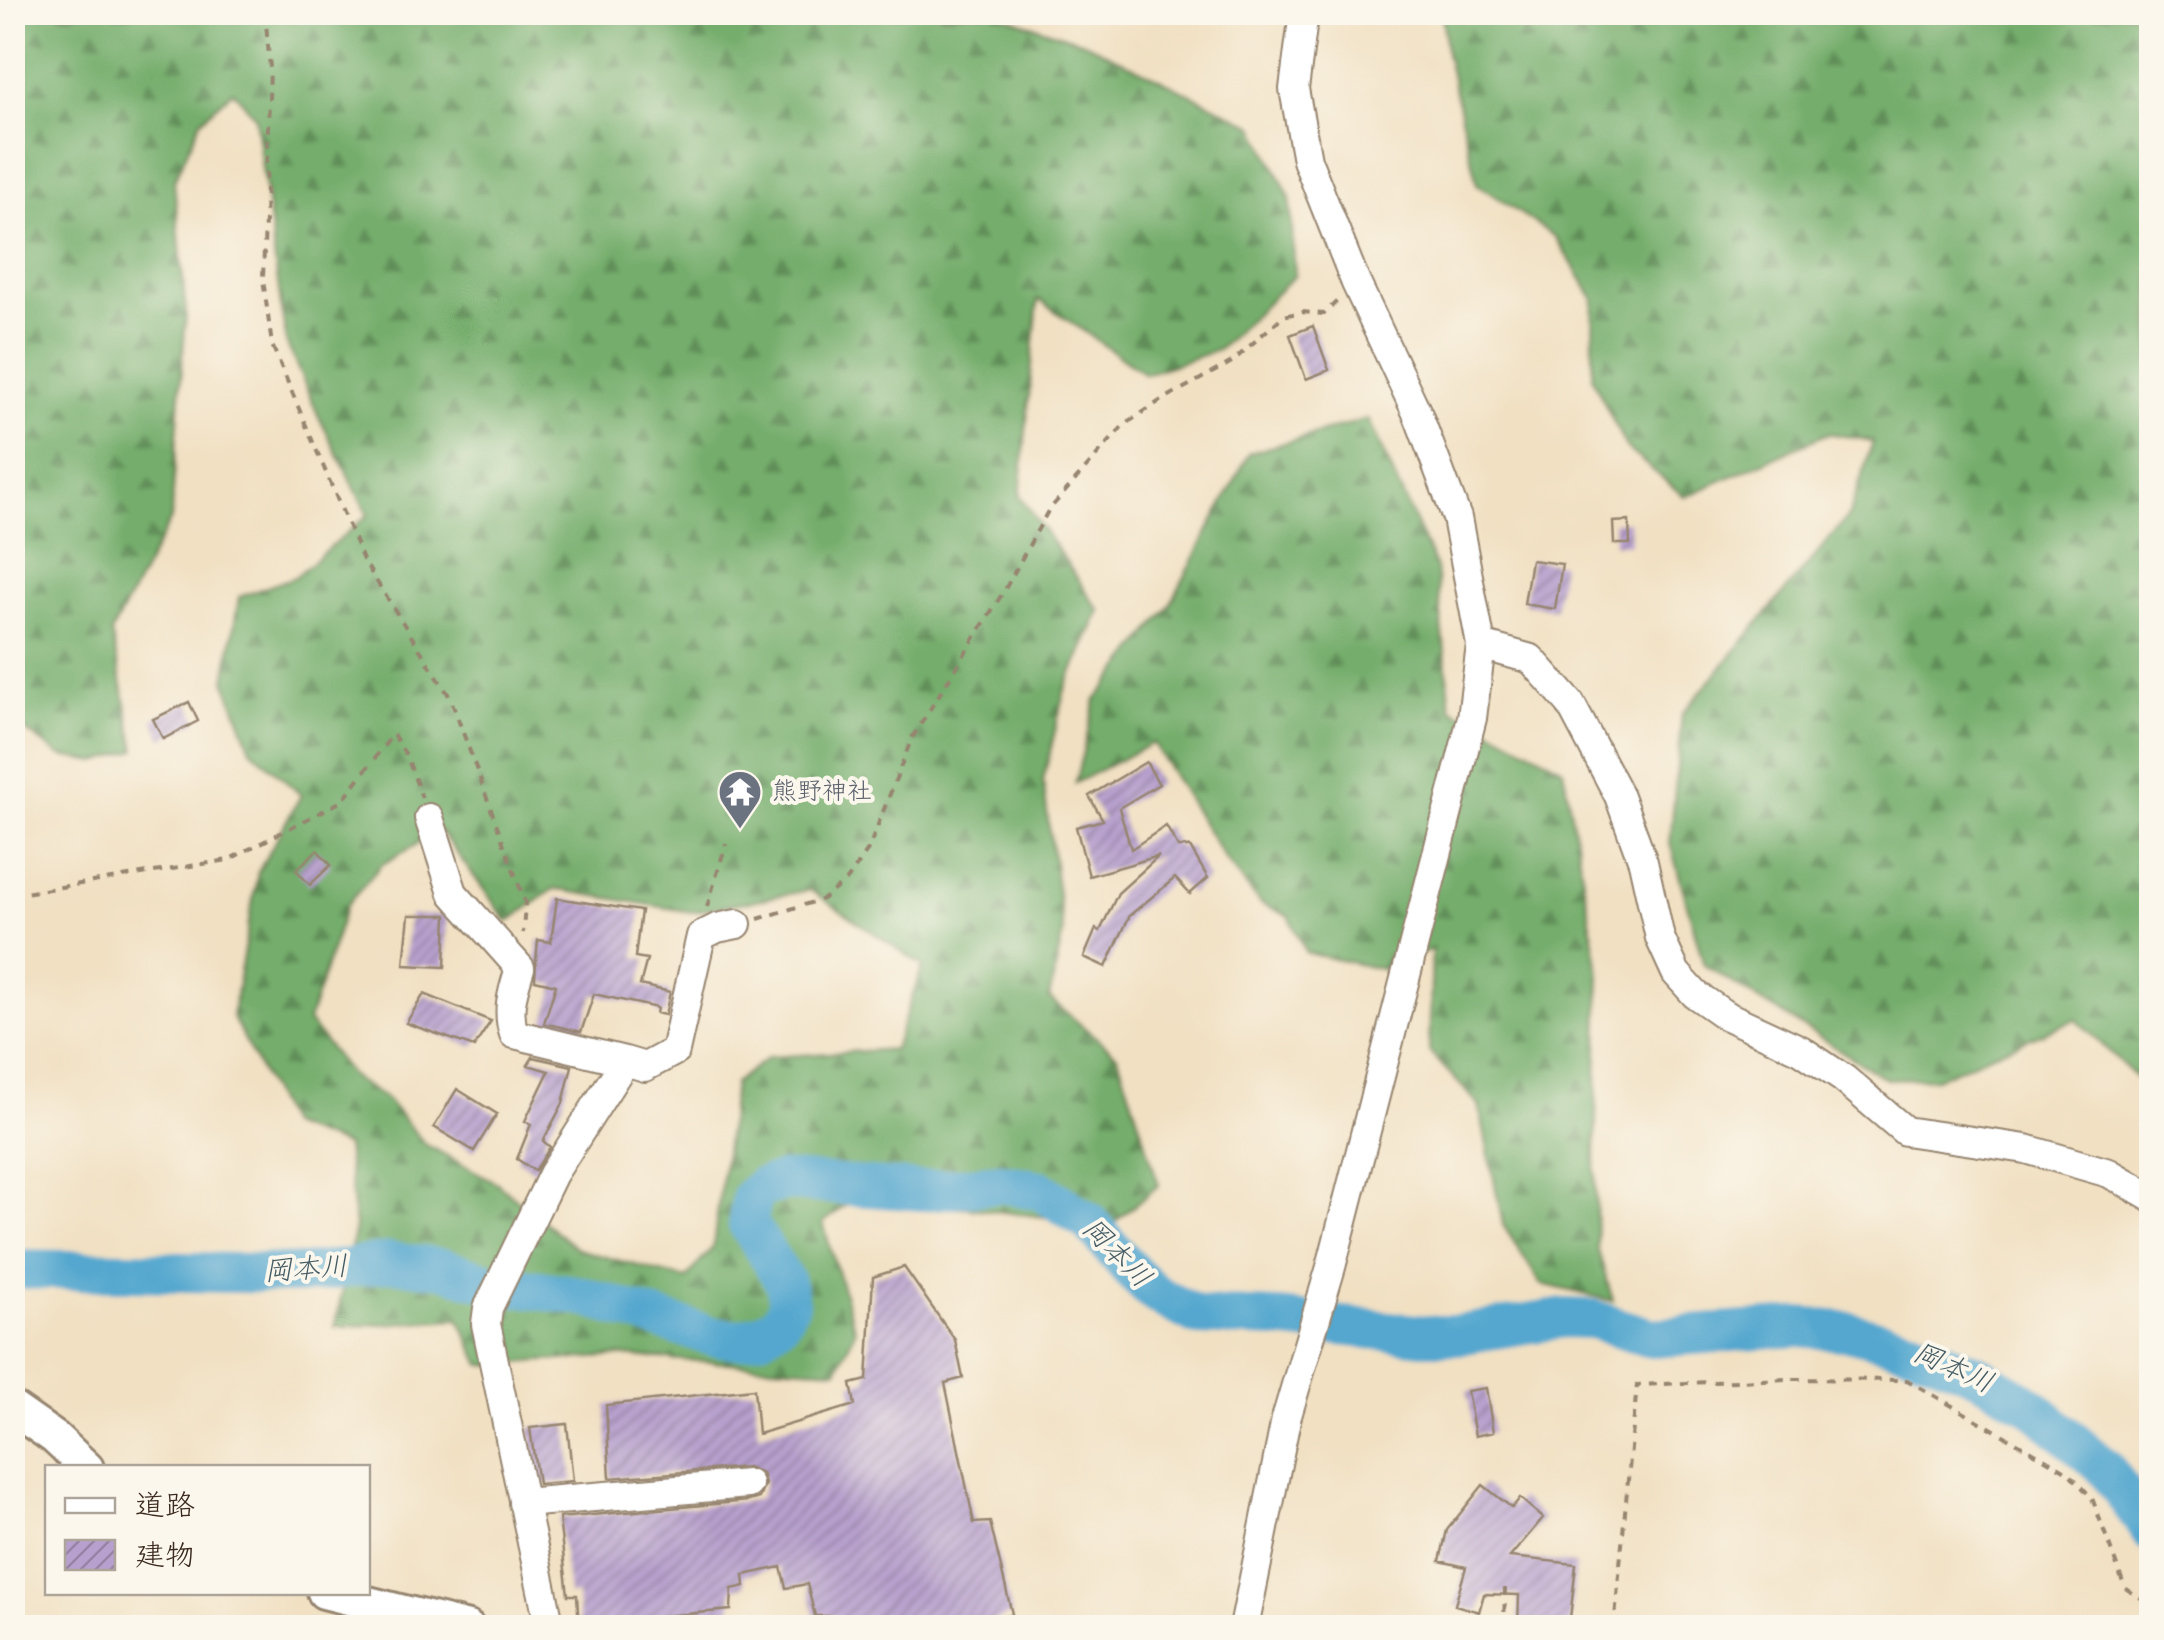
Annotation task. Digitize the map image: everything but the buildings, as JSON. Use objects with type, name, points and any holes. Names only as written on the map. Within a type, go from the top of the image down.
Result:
[{"type":"main road","points":[[12,1408],[56,1438],[85,1465]]},
{"type":"main road","points":[[336,1595],[468,1628]]},
{"type":"street","points":[[1244,1628],[1286,1419],[1330,1267],[1472,718],[1481,645],[1457,518],[1418,415],[1356,283],[1307,160],[1294,89],[1304,12]]},
{"type":"street","points":[[1481,645],[1531,659],[1570,704],[1620,796],[1644,862],[1660,938],[1676,973],[1695,994],[1725,1014],[1802,1050],[1844,1079],[1905,1131],[2026,1149],[2109,1172],[2152,1198]]},
{"type":"street","points":[[429,818],[454,892],[520,968],[510,999],[509,1020],[514,1034],[645,1067],[675,1051],[701,936],[737,924]]},
{"type":"street","points":[[550,1628],[486,1324],[488,1308],[553,1174],[625,1061]]},
{"type":"street","points":[[524,1502],[748,1484]]},
{"type":"path","points":[[265,12],[270,68],[264,279],[272,345],[363,560],[450,697],[525,902],[520,968]]},
{"type":"path","points":[[737,924],[823,899],[848,879],[868,850],[912,738],[1004,591],[1048,512],[1124,424],[1232,362],[1283,316],[1303,312],[1324,314],[1356,283]]},
{"type":"path","points":[[12,895],[228,860],[342,801],[393,734],[407,758],[429,818]]},
{"type":"path","points":[[705,914],[726,844]]},
{"type":"path","points":[[1614,1628],[1637,1385],[1907,1380],[2068,1472],[2092,1498],[2125,1588],[2152,1605]]},
{"type":"path","points":[[1504,1628],[1505,1587]]},
{"type":"green space","points":[[13,13],[994,13],[1084,42],[1255,126],[1290,198],[1295,275],[1218,350],[1145,374],[1038,299],[1020,496],[1100,611],[1065,689],[1043,781],[1063,933],[1049,998],[1118,1056],[1159,1185],[1111,1225],[962,1207],[847,1204],[823,1223],[855,1331],[837,1370],[621,1356],[481,1365],[459,1319],[335,1327],[355,1227],[346,1146],[288,1125],[232,1016],[258,872],[301,795],[251,749],[225,680],[239,597],[295,577],[368,515],[286,342],[255,116],[233,91],[201,120],[174,181],[186,313],[171,519],[111,633],[136,750],[97,762],[61,756],[13,722]],"holes":[[[440,831],[508,922],[554,889],[692,912],[810,890],[923,966],[894,1049],[769,1057],[734,1083],[713,1247],[686,1279],[577,1249],[497,1183],[425,1144],[386,1099],[354,1079],[308,1021],[346,906],[381,865]]]},
{"type":"green space","points":[[1442,13],[2151,13],[2151,1092],[2076,1019],[1936,1078],[1886,1079],[1704,965],[1670,843],[1682,714],[1850,514],[1873,441],[1828,433],[1685,497],[1626,448],[1592,377],[1594,298],[1555,237],[1477,184],[1446,53]]},
{"type":"green space","points":[[1368,419],[1436,568],[1451,708],[1563,768],[1600,975],[1595,1152],[1597,1247],[1613,1301],[1541,1284],[1503,1225],[1479,1105],[1429,1051],[1432,949],[1385,970],[1306,953],[1289,916],[1260,903],[1224,858],[1153,743],[1075,783],[1096,700],[1169,607],[1249,453]]},
{"type":"waterway","name":"岡本川","points":[[12,1269],[304,1274],[390,1262],[443,1268],[490,1283],[582,1296],[711,1336],[739,1339],[763,1333],[780,1321],[789,1304],[785,1282],[748,1224],[751,1197],[762,1187],[786,1181],[923,1191],[1001,1183],[1040,1190],[1089,1222],[1157,1295],[1197,1316],[1278,1319],[1424,1335],[1457,1335],[1564,1318],[1592,1319],[1652,1338],[1799,1327],[1852,1332],[1914,1349],[1975,1373],[2032,1406],[2106,1469],[2152,1533]]},
{"type":"place","name":"熊野神社","points":[[740,830]]}]
